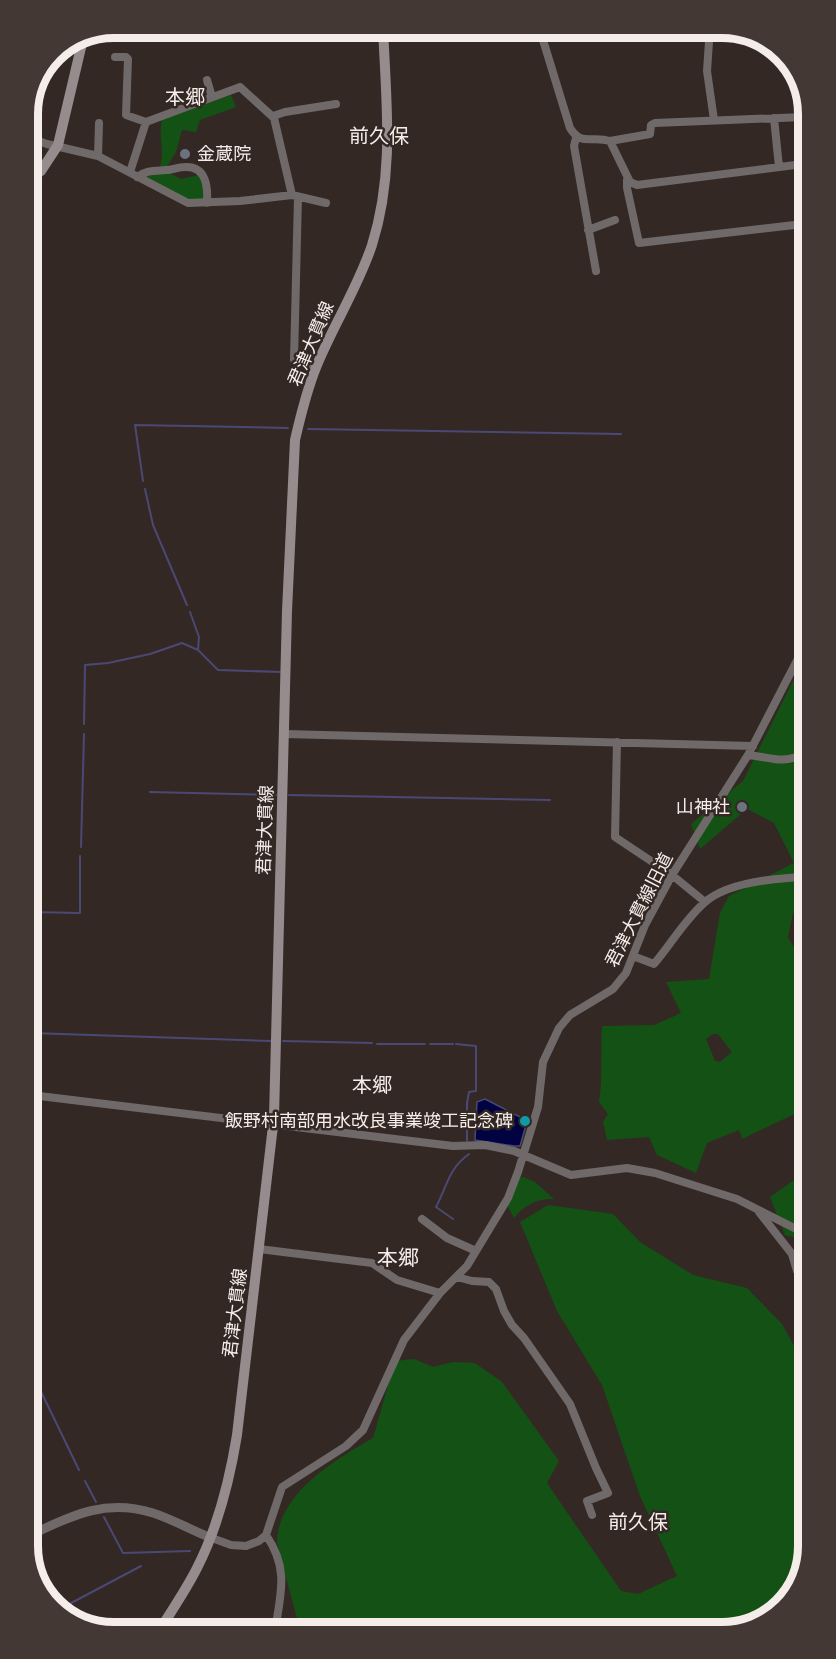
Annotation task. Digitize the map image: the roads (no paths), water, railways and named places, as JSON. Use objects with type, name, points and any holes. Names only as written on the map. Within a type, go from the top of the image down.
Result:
[{"type":"main road","name":"君津大貫線","points":[[165,1621],[198,1567],[232,1467],[274,1125],[286,611],[295,440],[301,412],[316,367],[362,273],[383,202],[388,156],[383,38]]},
{"type":"main road","points":[[38,173],[58,146],[82,44]]},
{"type":"street","points":[[542,38],[566,119],[576,138],[574,146],[596,271]]},
{"type":"street","points":[[709,38],[706,71],[714,120]]},
{"type":"street","points":[[115,57],[128,59],[126,114],[146,122],[240,87],[273,116],[295,196],[294,360],[316,367]]},
{"type":"street","points":[[207,80],[212,97]]},
{"type":"street","points":[[273,116],[336,104]]},
{"type":"street","points":[[576,138],[581,140],[599,138],[610,141],[650,134],[651,125],[654,123],[798,117]]},
{"type":"street","points":[[774,118],[779,167]]},
{"type":"street","points":[[134,174],[146,122]]},
{"type":"street","points":[[99,123],[99,156]]},
{"type":"street","points":[[38,140],[99,156],[188,203],[295,196],[326,203]]},
{"type":"street","points":[[610,141],[627,180],[639,243],[798,225]]},
{"type":"street","points":[[627,180],[637,185],[798,165]]},
{"type":"street","points":[[134,174],[188,167],[198,169],[207,188],[207,202]]},
{"type":"street","points":[[588,230],[615,220]]},
{"type":"street","name":"君津大貫線旧道","points":[[266,1534],[282,1487],[346,1446],[363,1430],[404,1340],[476,1251],[508,1198],[524,1155],[538,1107],[543,1062],[550,1044],[570,1014],[613,989],[626,973],[645,925],[672,875],[748,755],[798,659]]},
{"type":"street","points":[[284,734],[753,746]]},
{"type":"street","points":[[617,742],[615,837],[672,875],[705,902]]},
{"type":"street","points":[[748,755],[779,761],[788,761],[798,757]]},
{"type":"street","points":[[633,956],[654,964],[679,930],[705,902],[719,893],[770,878],[798,877]]},
{"type":"street","points":[[38,1096],[453,1146],[485,1145],[524,1155],[571,1174],[627,1168],[655,1173],[737,1199],[798,1230]]},
{"type":"street","points":[[758,1211],[792,1254],[798,1272]]},
{"type":"street","points":[[422,1219],[447,1238],[476,1251]]},
{"type":"street","points":[[259,1250],[372,1263],[397,1280],[440,1293]]},
{"type":"street","points":[[457,1277],[489,1282],[496,1289],[512,1325],[524,1338],[570,1404],[608,1493],[587,1501],[592,1515]]},
{"type":"street","points":[[38,1532],[75,1514],[114,1507],[154,1514],[231,1545],[246,1546],[266,1534],[272,1543],[282,1570],[276,1621]]},
{"type":"waterway","points":[[143,481],[135,425],[288,428]]},
{"type":"waterway","points":[[308,429],[621,434]]},
{"type":"waterway","points":[[145,489],[153,525],[187,605]]},
{"type":"waterway","points":[[84,724],[85,665],[108,663],[150,654],[182,643],[198,650],[199,637],[190,612]]},
{"type":"waterway","points":[[198,650],[218,670],[282,672]]},
{"type":"waterway","points":[[81,847],[84,734]]},
{"type":"waterway","points":[[150,792],[276,795]]},
{"type":"waterway","points":[[289,795],[550,800]]},
{"type":"waterway","points":[[38,912],[80,913],[80,856]]},
{"type":"waterway","points":[[38,1033],[271,1041]]},
{"type":"waterway","points":[[283,1041],[372,1043]]},
{"type":"waterway","points":[[377,1044],[425,1044]]},
{"type":"waterway","points":[[430,1044],[453,1044]]},
{"type":"waterway","points":[[456,1044],[476,1046],[476,1091],[469,1092],[467,1103],[467,1141]]},
{"type":"waterway","points":[[453,1219],[436,1207],[452,1172],[469,1154]]},
{"type":"waterway","points":[[38,1385],[79,1470]]},
{"type":"waterway","points":[[85,1481],[96,1502]]},
{"type":"waterway","points":[[104,1517],[123,1553],[190,1551]]},
{"type":"waterway","points":[[66,1606],[141,1566]]},
{"type":"place","name":"金蔵院","points":[[185,154]]},
{"type":"place","name":"山神社","points":[[742,807]]},
{"type":"place","name":"飯野村南部用水改良事業竣工記念碑","points":[[525,1121]]},
{"type":"district","name":"本郷","points":[[185,97]]},
{"type":"district","name":"前久保","points":[[379,136]]},
{"type":"district","name":"本郷","points":[[372,1085]]},
{"type":"district","name":"本郷","points":[[398,1258]]},
{"type":"district","name":"前久保","points":[[638,1522]]}]
